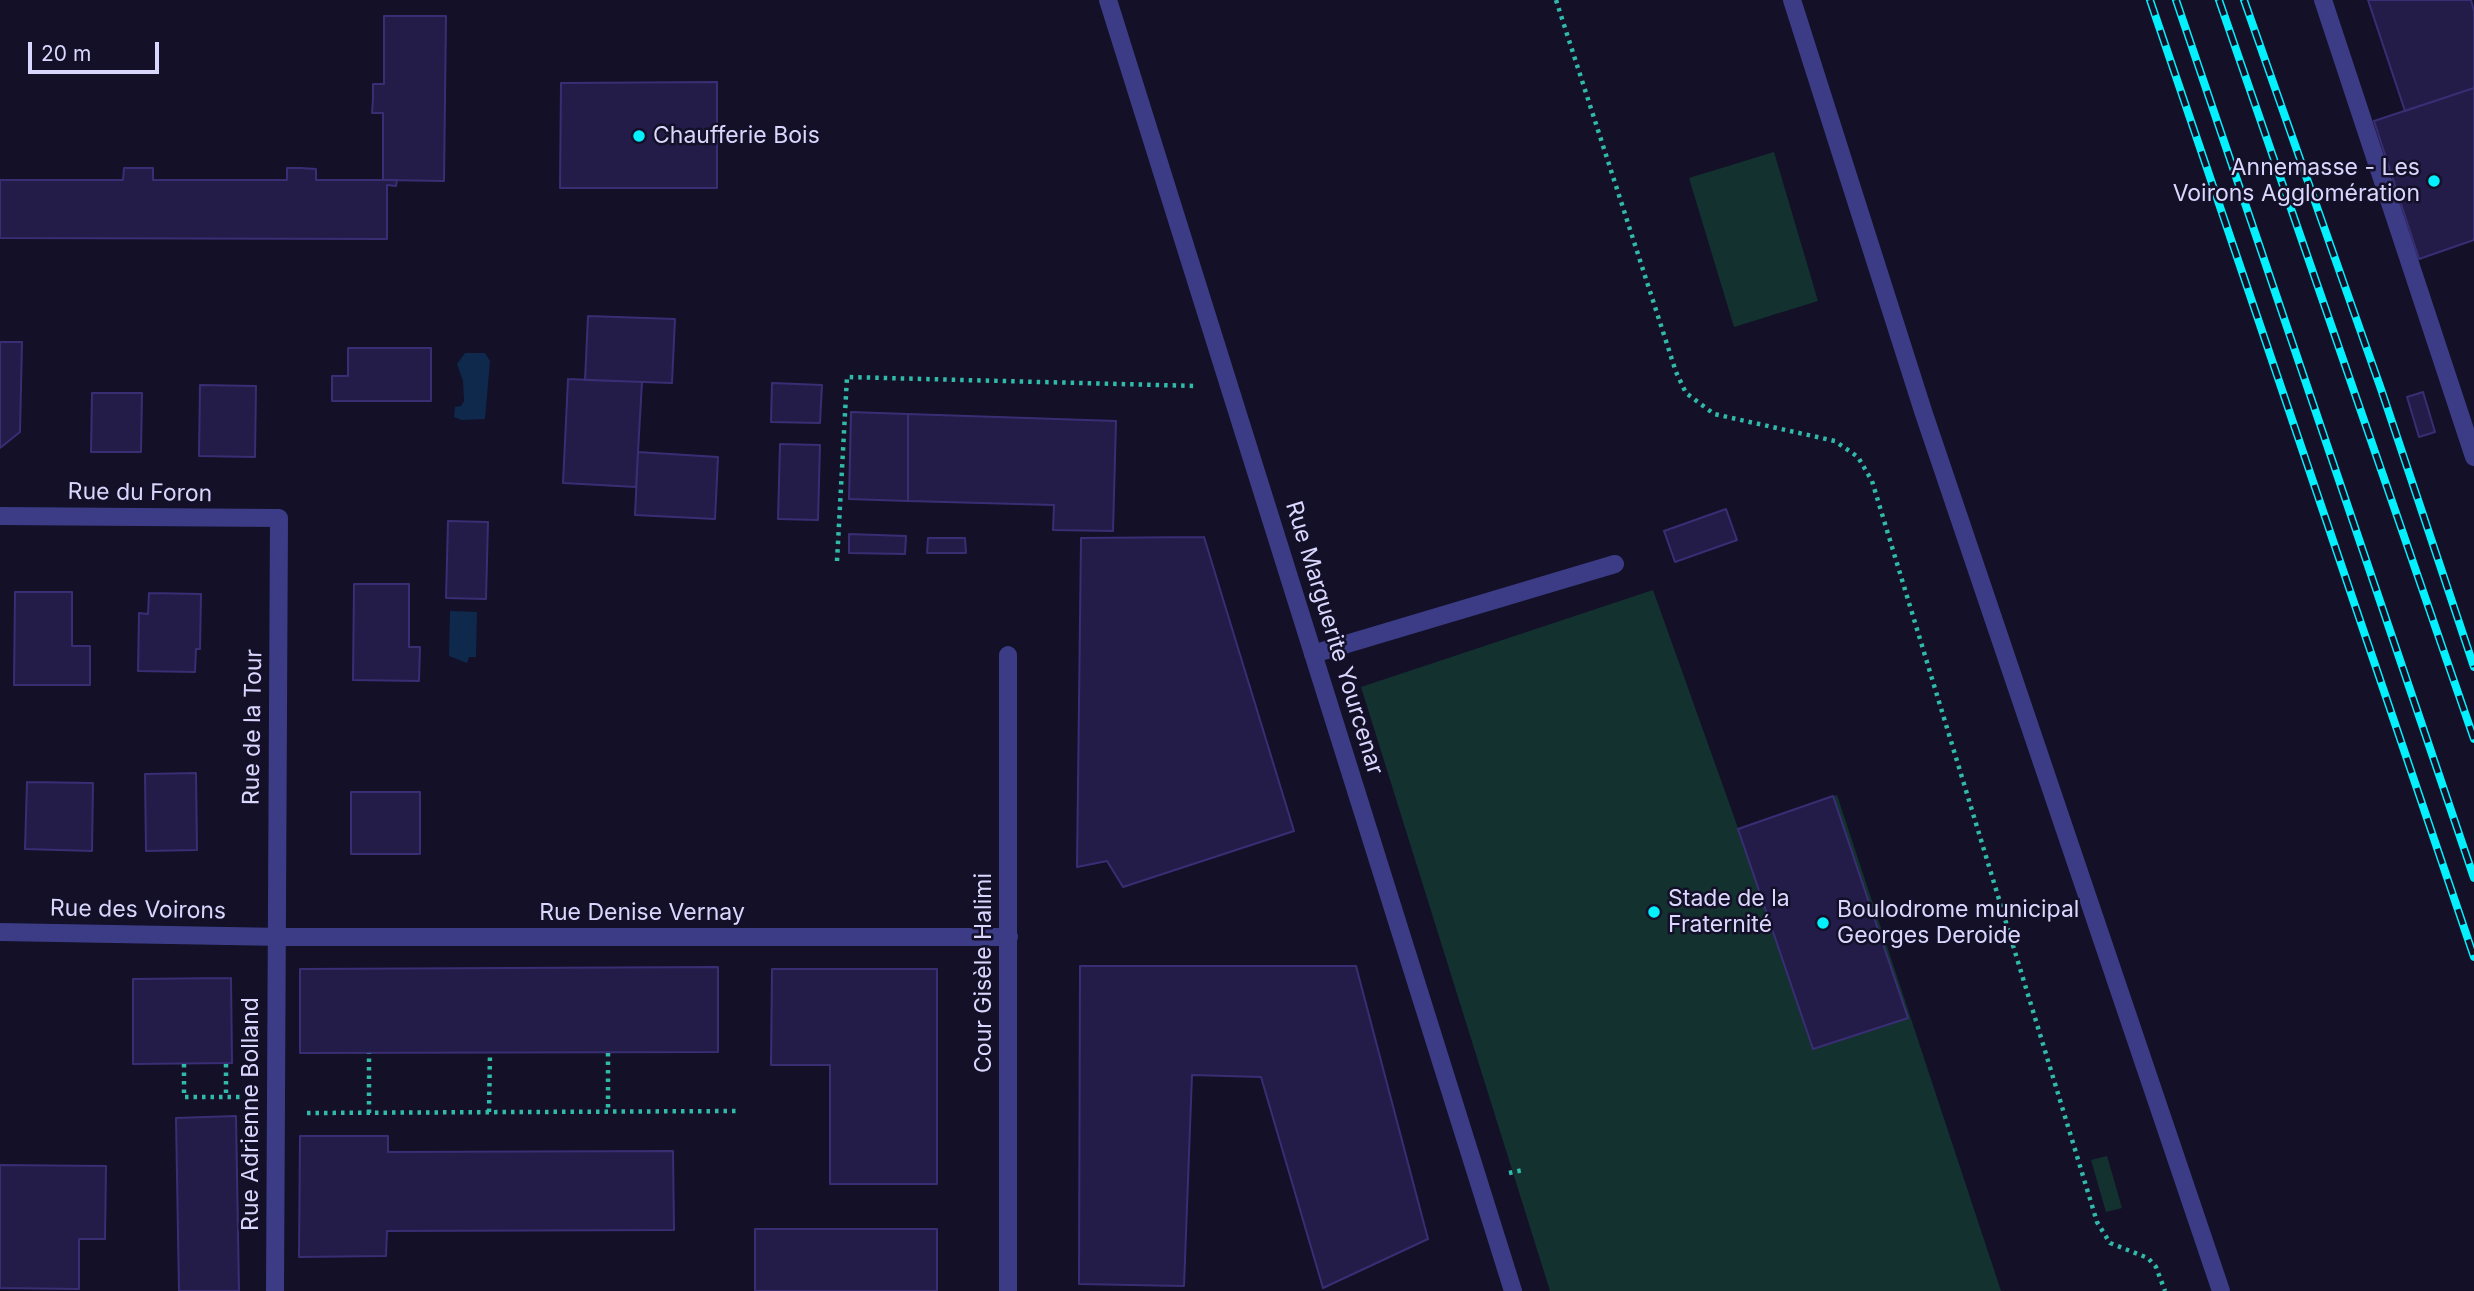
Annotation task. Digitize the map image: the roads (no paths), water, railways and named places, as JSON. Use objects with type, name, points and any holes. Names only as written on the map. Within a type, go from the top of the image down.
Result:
[{"type":"street","name":"Rue Marguerite Yourcenar","points":[[1108,0],[1513,1291]]},
{"type":"street","points":[[1791,0],[1924,414],[2221,1291]]},
{"type":"street","points":[[2323,0],[2474,457]]},
{"type":"street","name":"Rue du Foron","points":[[0,516],[279,518]]},
{"type":"street","name":"Rue de la Tour","points":[[275,937],[279,518]]},
{"type":"street","points":[[1313,654],[1615,564]]},
{"type":"street","name":"Cour Gisèle Halimi","points":[[1008,1291],[1009,655]]},
{"type":"street","name":"Rue des Voirons","points":[[0,932],[275,937]]},
{"type":"street","name":"Rue Denise Vernay","points":[[275,937],[1009,937]]},
{"type":"street","name":"Rue Adrienne Bolland","points":[[275,937],[275,1291]]},
{"type":"water","points":[[465,353],[485,353],[490,361],[485,419],[462,420],[454,417],[455,407],[461,406],[464,401],[463,381],[457,364]]},
{"type":"water","points":[[450,611],[477,612],[476,657],[469,657],[467,663],[449,656]]},
{"type":"railway","points":[[2150,0],[2474,957]]},
{"type":"railway","points":[[2176,0],[2474,878]]},
{"type":"railway","points":[[2219,0],[2474,739]]},
{"type":"railway","points":[[2244,0],[2381,389],[2474,667]]},
{"type":"place","name":"Chaufferie Bois","points":[[639,136]]},
{"type":"place","name":"Annemasse - Les Voirons Agglomération","points":[[2434,181]]},
{"type":"place","name":"Stade de la Fraternité","points":[[1654,912]]},
{"type":"place","name":"Boulodrome municipal Georges Deroide","points":[[1823,923]]}]
